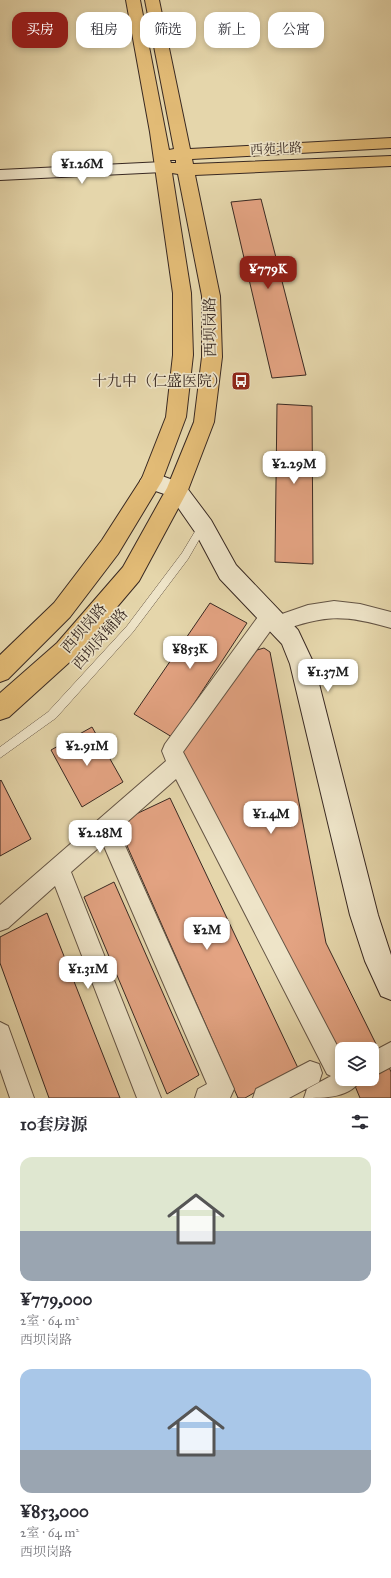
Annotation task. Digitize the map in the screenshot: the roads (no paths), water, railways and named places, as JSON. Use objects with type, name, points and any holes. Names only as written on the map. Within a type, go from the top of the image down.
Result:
[{"type":"main road","name":"西坝岗路","points":[[0,671],[62,610],[110,547],[151,481],[176,417],[183,354],[182,293],[163,161],[133,0]]},
{"type":"main road","name":"西坝岗路","points":[[0,709],[65,651],[131,574],[177,490],[204,422],[212,357],[211,296],[152,0]]},
{"type":"main road","name":"西苑北路","points":[[185,162],[391,143]]},
{"type":"main road","name":"西苑北路","points":[[163,161],[391,161]]},
{"type":"street","points":[[0,166],[163,161]]},
{"type":"street","points":[[0,175],[163,161]]},
{"type":"street","points":[[151,481],[177,490],[203,526],[228,572],[290,636],[302,664],[364,915],[379,961],[391,986]]},
{"type":"street","points":[[335,1060],[172,751],[274,620],[327,609],[360,611],[391,620]]},
{"type":"street","points":[[0,920],[179,763]]},
{"type":"street","points":[[106,827],[218,1095]]},
{"type":"street","points":[[59,868],[149,1098]]},
{"type":"street","points":[[0,1034],[22,1098]]},
{"type":"street","points":[[379,1061],[391,1054]]},
{"type":"street","points":[[265,1098],[310,1073]]},
{"type":"street","points":[[319,1097],[335,1080]]},
{"type":"lane","name":"西坝岗辅路","points":[[0,753],[52,715],[130,629],[185,556],[203,526]]},
{"type":"place","name":"十九中（仁盛医院）","points":[[241,381]]}]
